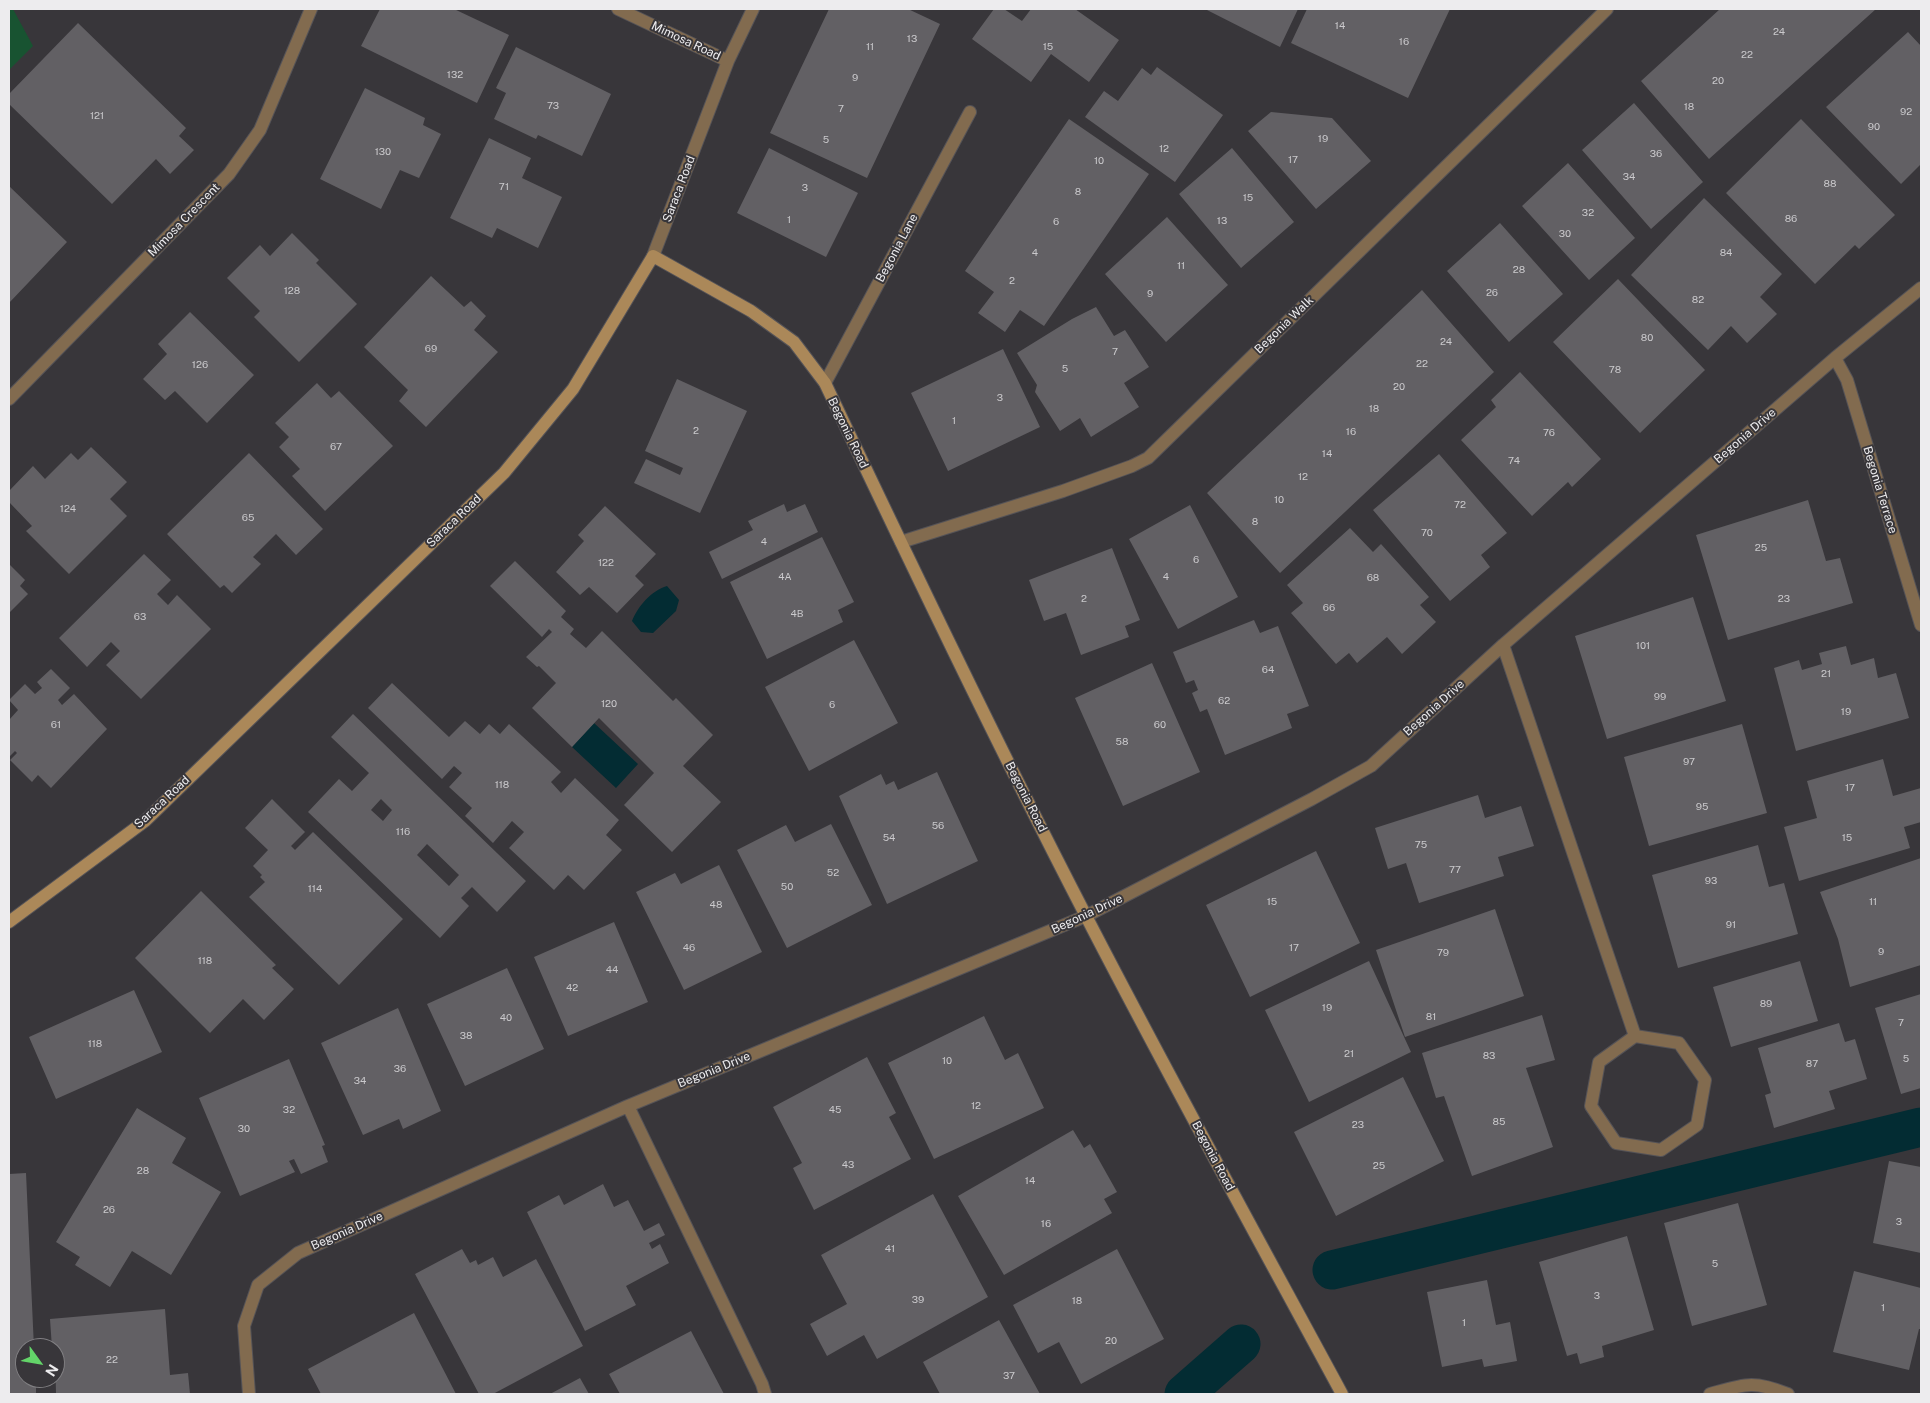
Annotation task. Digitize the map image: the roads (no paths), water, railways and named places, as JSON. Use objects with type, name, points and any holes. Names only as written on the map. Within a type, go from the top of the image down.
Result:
[{"type":"street","name":"Mimosa Crescent","points":[[9,399],[229,174],[260,130],[311,9]]},
{"type":"street","name":"Mimosa Road","points":[[618,9],[728,60]]},
{"type":"street","name":"Saraca Road","points":[[9,922],[145,821],[504,473],[573,389],[653,256],[728,60],[753,9]]},
{"type":"street","name":"Begonia Walk","points":[[901,542],[1062,491],[1132,466],[1148,458],[1607,9]]},
{"type":"street","name":"Begonia Lane","points":[[824,383],[970,112]]},
{"type":"street","name":"Begonia Road","points":[[653,256],[751,311],[794,342],[824,383],[1086,916],[1162,1062],[1342,1394]]},
{"type":"street","name":"Begonia Drive","points":[[249,1394],[244,1326],[258,1285],[298,1253],[628,1106],[1086,916],[1304,803],[1371,766],[1503,646],[1835,358],[1921,288]]},
{"type":"street","name":"Begonia Terrace","points":[[1835,358],[1847,380],[1921,625]]},
{"type":"street","points":[[1503,646],[1636,1036]]},
{"type":"street","points":[[1636,1036],[1679,1044],[1705,1080],[1697,1125],[1661,1150],[1616,1143],[1591,1106],[1599,1062],[1636,1036]]},
{"type":"street","points":[[628,1106],[762,1384],[765,1394]]},
{"type":"street","points":[[1710,1394],[1747,1384],[1770,1387],[1788,1394]]},
{"type":"water","points":[[667,586],[679,600],[676,611],[653,633],[641,632],[632,621],[635,615],[650,595]]},
{"type":"water","points":[[594,723],[638,764],[616,788],[572,747]]},
{"type":"waterway","points":[[1332,1270],[1921,1127]]},
{"type":"waterway","points":[[1184,1394],[1241,1344]]}]
